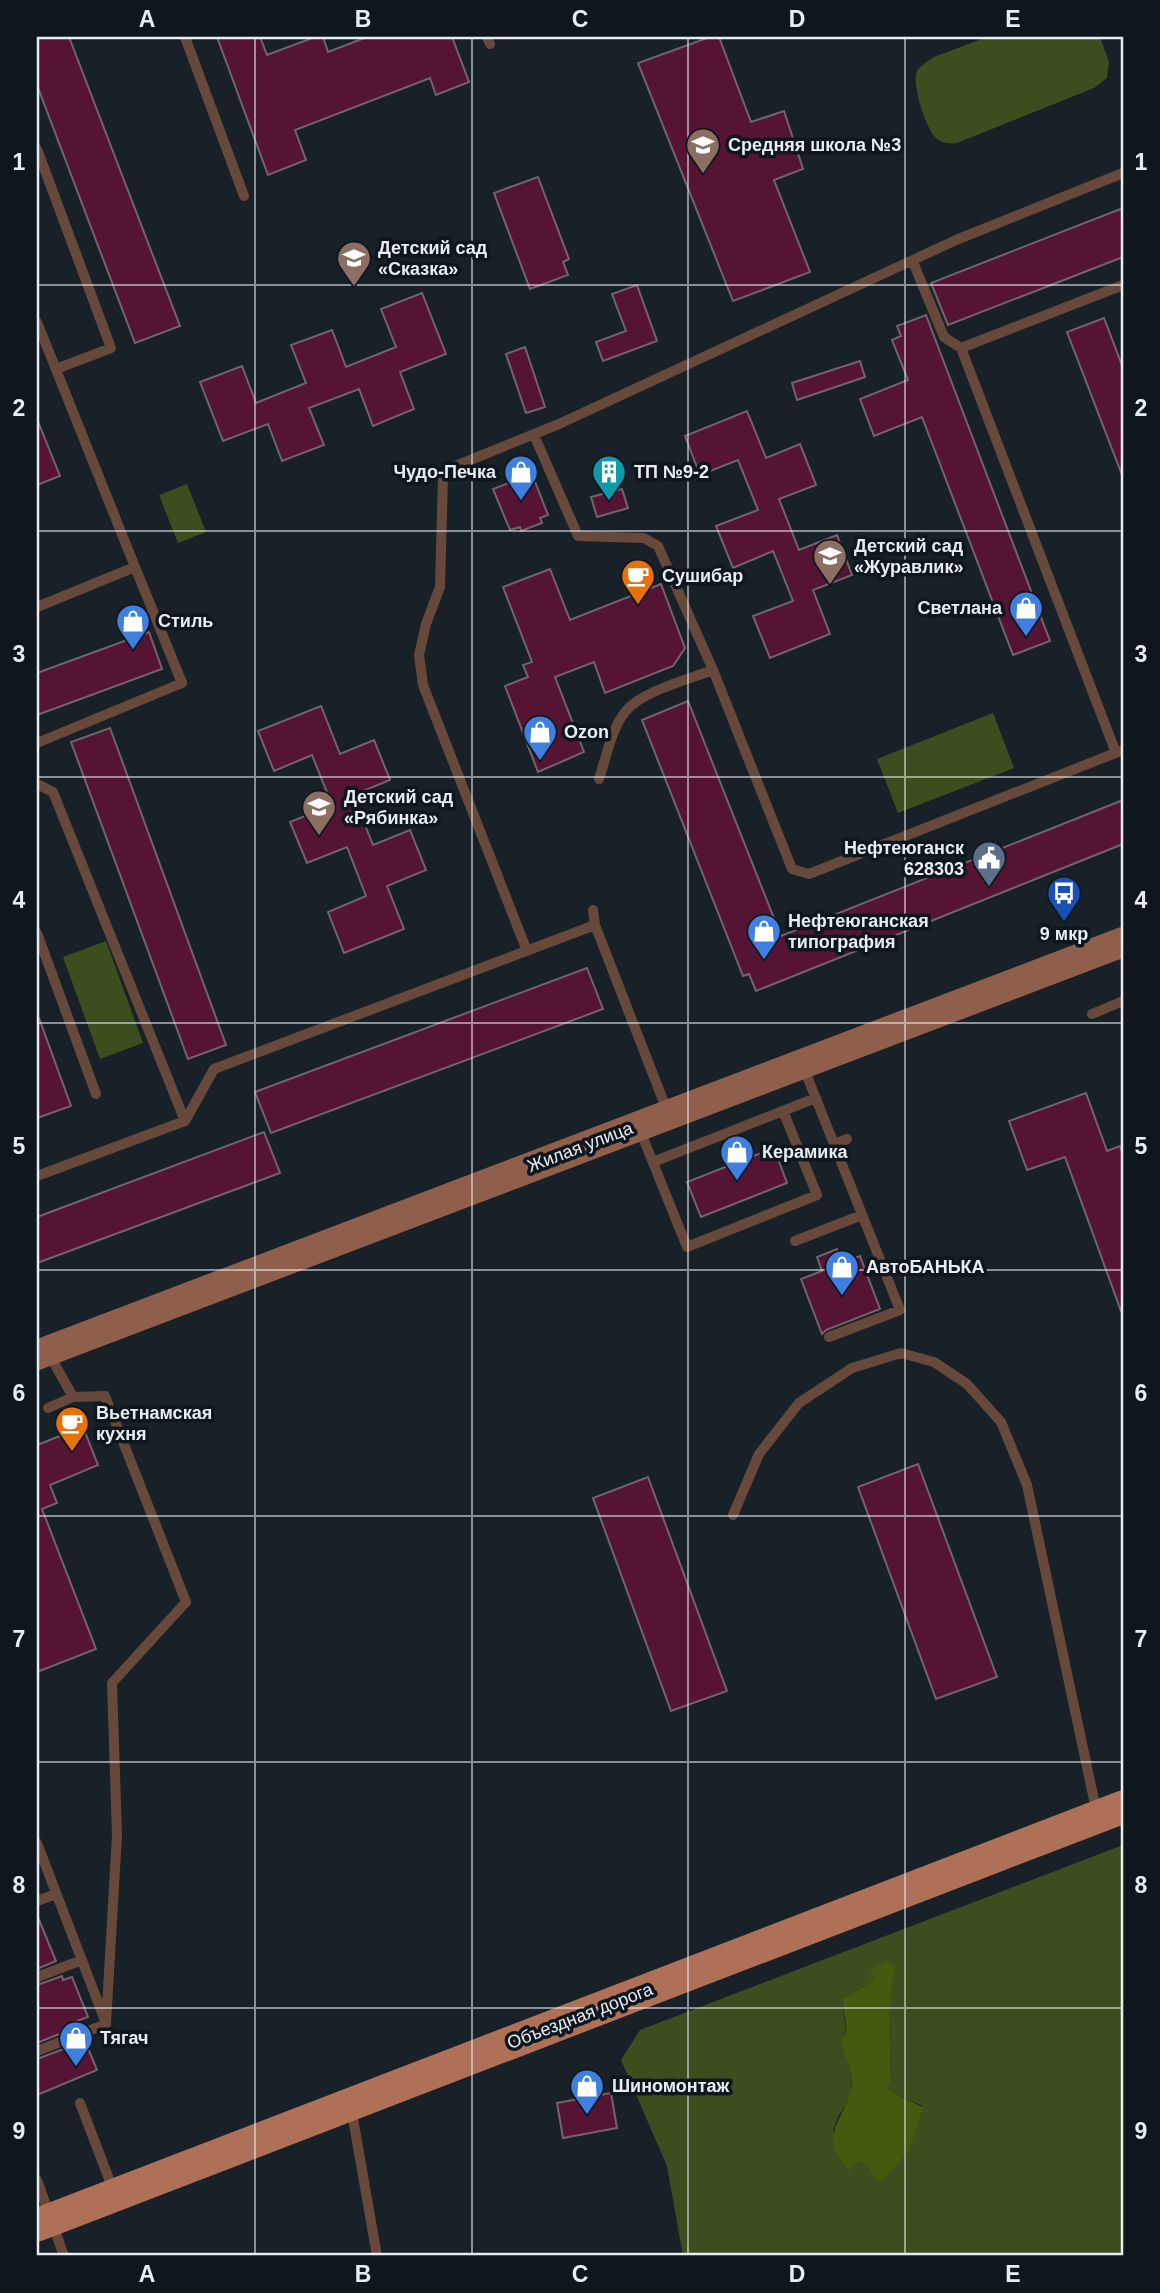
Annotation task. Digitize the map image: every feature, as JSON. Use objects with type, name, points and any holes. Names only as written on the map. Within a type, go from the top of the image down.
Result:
[{"type":"main road","name":"Жилая улица","points":[[42,1352],[1123,942]]},
{"type":"main road","name":"Объездная дорога","points":[[44,2222],[1110,1812]]},
{"type":"lane","points":[[185,37],[244,196]]},
{"type":"lane","points":[[37,149],[111,348],[56,369]]},
{"type":"lane","points":[[527,950],[423,685],[419,655],[426,624],[440,587],[443,476],[453,467],[534,435],[956,240],[1123,173]]},
{"type":"lane","points":[[534,435],[578,536],[644,538],[658,546],[713,670],[792,869],[809,874],[1120,752],[961,348],[944,337],[913,262]]},
{"type":"lane","points":[[961,348],[1123,285]]},
{"type":"lane","points":[[37,322],[182,683],[37,743]]},
{"type":"lane","points":[[37,607],[135,567]]},
{"type":"lane","points":[[599,779],[619,721],[626,710],[639,699],[713,670]]},
{"type":"lane","points":[[37,786],[53,792],[185,1121]]},
{"type":"lane","points":[[593,910],[595,926],[668,1113]]},
{"type":"lane","points":[[37,1176],[185,1121],[214,1069],[595,926]]},
{"type":"lane","points":[[37,933],[96,1094]]},
{"type":"lane","points":[[1092,1014],[1123,1001]]},
{"type":"lane","points":[[802,1063],[900,1310],[829,1338]]},
{"type":"lane","points":[[653,1162],[816,1098]]},
{"type":"lane","points":[[638,1125],[687,1247],[817,1195],[783,1111]]},
{"type":"lane","points":[[834,1144],[847,1139]]},
{"type":"lane","points":[[795,1241],[862,1215]]},
{"type":"lane","points":[[42,1352],[73,1397]]},
{"type":"lane","points":[[733,1516],[759,1454],[799,1403],[852,1368],[901,1353],[934,1362],[967,1384],[1001,1422],[1027,1485],[1110,1812]]},
{"type":"lane","points":[[48,1408],[73,1397],[104,1396],[186,1602],[112,1683],[117,1835],[106,2024]]},
{"type":"lane","points":[[37,1843],[106,2024]]},
{"type":"lane","points":[[37,1901],[56,1894]]},
{"type":"lane","points":[[37,1977],[82,1959]]},
{"type":"lane","points":[[37,2051],[106,2024]]},
{"type":"lane","points":[[80,2103],[115,2195]]},
{"type":"lane","points":[[351,2104],[377,2256]]},
{"type":"lane","points":[[37,2180],[44,2222],[64,2256]]},
{"type":"green space","points":[[987,37],[1100,37],[1109,62],[1107,78],[1094,88],[957,143],[941,141],[932,133],[924,116],[916,85],[917,71],[934,57]]},
{"type":"green space","points":[[187,484],[206,532],[178,543],[159,495]]},
{"type":"green space","points":[[993,713],[1014,768],[898,813],[877,759]]},
{"type":"green space","points":[[106,941],[143,1043],[100,1059],[63,957]]},
{"type":"green space","points":[[1123,1845],[1123,2256],[683,2256],[667,2166],[621,2060],[640,2030]],"holes":[[[869,1970],[891,1984],[891,2081],[886,2087],[893,2093],[923,2106],[877,2179],[833,2131],[850,2098],[852,2078],[842,2041],[846,2031],[842,1999],[874,1978]]]},
{"type":"green space","points":[[886,1962],[895,1965],[890,2008],[891,2081],[887,2087],[893,2093],[923,2107],[909,2151],[881,2182],[859,2161],[850,2170],[839,2157],[833,2135],[846,2104],[852,2080],[842,2042],[846,2028],[842,1999],[868,1984],[874,1978],[869,1970]]},
{"type":"building","points":[[37,37],[69,37],[180,326],[135,343],[37,85]]},
{"type":"building","points":[[217,37],[260,37],[267,55],[315,37],[323,37],[328,52],[367,37],[452,37],[469,82],[436,95],[430,78],[295,130],[306,160],[268,175]]},
{"type":"building","points":[[710,37],[719,37],[751,122],[784,111],[803,169],[774,180],[810,272],[733,301],[638,63]]},
{"type":"building","points":[[538,177],[569,259],[563,262],[568,275],[530,289],[494,193]]},
{"type":"building","points":[[1123,208],[1123,257],[948,325],[931,283]]},
{"type":"building","points":[[637,285],[657,341],[603,361],[596,342],[626,331],[612,294]]},
{"type":"building","points":[[422,293],[446,354],[400,372],[414,409],[373,426],[359,389],[309,408],[324,445],[282,461],[268,424],[223,441],[200,382],[242,366],[256,403],[306,383],[291,345],[332,330],[346,367],[396,347],[381,309]]},
{"type":"building","points":[[926,315],[1050,641],[1013,655],[922,417],[874,436],[860,399],[908,380],[892,340],[901,336],[897,326]]},
{"type":"building","points":[[1104,318],[1123,368],[1122,475],[1067,332]]},
{"type":"building","points":[[525,347],[545,407],[526,413],[506,354]]},
{"type":"building","points":[[860,361],[865,377],[797,400],[792,383]]},
{"type":"building","points":[[747,411],[766,458],[800,444],[816,485],[779,499],[799,550],[837,535],[852,575],[813,590],[830,634],[770,658],[753,616],[793,601],[773,551],[733,568],[716,526],[758,510],[738,460],[700,475],[685,436]]},
{"type":"building","points":[[37,419],[60,476],[37,485]]},
{"type":"building","name":"Чудо-Печка","points":[[532,474],[548,515],[540,518],[542,523],[521,531],[520,527],[510,530],[493,489]]},
{"type":"building","name":"ТП №9-2","points":[[622,489],[628,508],[597,517],[591,497]]},
{"type":"building","points":[[550,569],[570,620],[661,584],[685,648],[673,666],[605,693],[594,662],[555,677],[584,752],[538,772],[505,686],[528,677],[523,665],[532,662],[503,587]]},
{"type":"building","points":[[149,632],[162,669],[37,715],[37,673]]},
{"type":"building","points":[[688,701],[781,936],[1123,800],[1123,844],[756,991],[749,974],[743,976],[642,720]]},
{"type":"building","points":[[321,706],[340,754],[374,740],[390,780],[353,795],[373,845],[410,830],[426,870],[387,886],[404,929],[344,953],[328,912],[366,896],[347,847],[307,863],[290,822],[332,805],[312,755],[274,771],[258,731]]},
{"type":"building","points":[[110,728],[226,1045],[188,1059],[71,742]]},
{"type":"building","points":[[587,968],[603,1009],[271,1133],[255,1092]]},
{"type":"building","points":[[37,1018],[71,1106],[37,1118]]},
{"type":"building","points":[[1086,1093],[1107,1151],[1120,1146],[1123,1156],[1123,1311],[1065,1157],[1027,1170],[1009,1121]]},
{"type":"building","points":[[264,1132],[280,1173],[37,1263],[37,1217]]},
{"type":"building","name":"Керамика","points":[[774,1148],[787,1183],[701,1217],[687,1182]]},
{"type":"building","name":"АвтоБАНЬКА","points":[[837,1249],[842,1263],[860,1256],[880,1309],[822,1334],[801,1279],[822,1271],[817,1257]]},
{"type":"building","points":[[83,1427],[98,1465],[50,1485],[57,1503],[42,1509],[96,1649],[37,1672],[37,1445]]},
{"type":"building","points":[[918,1464],[997,1677],[936,1699],[858,1487]]},
{"type":"building","points":[[648,1477],[727,1691],[671,1711],[593,1498]]},
{"type":"building","points":[[37,1915],[56,1961],[37,1969]]},
{"type":"building","points":[[62,1976],[63,1980],[72,1977],[88,2017],[77,2021],[79,2026],[37,2043],[37,1985]]},
{"type":"building","points":[[85,2041],[97,2070],[37,2095],[37,2059]]},
{"type":"building","name":"Шиномонтаж","points":[[611,2093],[617,2128],[563,2138],[557,2103]]},
{"type":"place","name":"Средняя школа №3","points":[[703,175]]},
{"type":"place","name":"Детский сад «Сказка»","points":[[354,288]]},
{"type":"place","name":"Чудо-Печка","points":[[521,502]]},
{"type":"place","name":"ТП №9-2","points":[[609,502]]},
{"type":"place","name":"Детский сад «Журавлик»","points":[[830,586]]},
{"type":"place","name":"Сушибар","points":[[638,606]]},
{"type":"place","name":"Светлана","points":[[1026,638]]},
{"type":"place","name":"Стиль","points":[[133,651]]},
{"type":"place","name":"Ozon","points":[[540,762]]},
{"type":"place","name":"Детский сад «Рябинка»","points":[[319,837]]},
{"type":"place","name":"Нефтеюганск 628303","points":[[989,888]]},
{"type":"place","name":"9 мкр","points":[[1064,923]]},
{"type":"place","name":"Нефтеюганская типография","points":[[764,961]]},
{"type":"place","name":"Керамика","points":[[737,1182]]},
{"type":"place","name":"АвтоБАНЬКА","points":[[842,1297]]},
{"type":"place","name":"Вьетнамская кухня","points":[[72,1453]]},
{"type":"place","name":"Тягач","points":[[76,2068]]},
{"type":"place","name":"Шиномонтаж","points":[[587,2116]]}]
